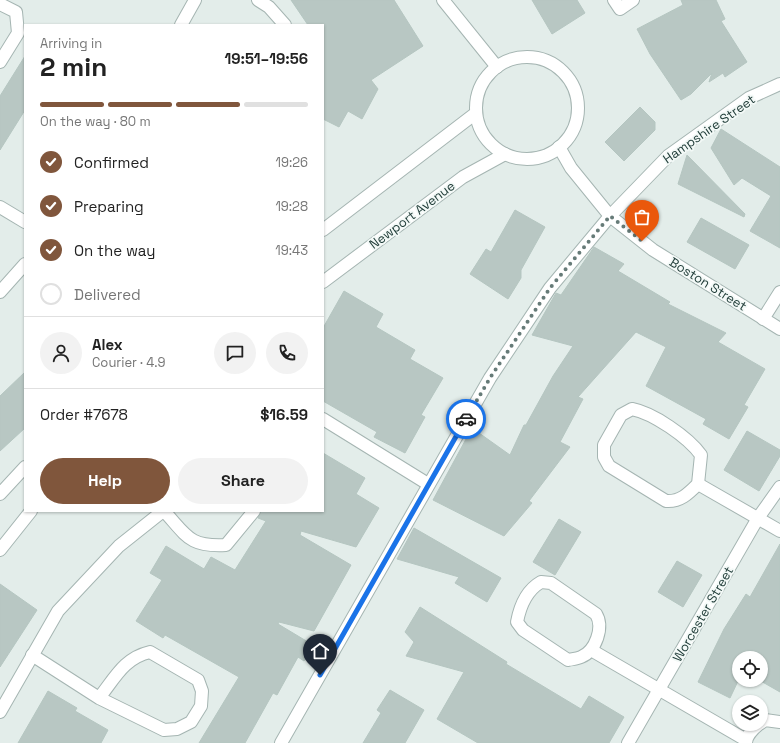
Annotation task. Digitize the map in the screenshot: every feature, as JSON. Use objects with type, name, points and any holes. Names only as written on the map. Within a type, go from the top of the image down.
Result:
[{"type":"street","points":[[182,24],[195,0]]},
{"type":"street","points":[[258,0],[269,7],[284,24]]},
{"type":"street","points":[[443,0],[497,67]]},
{"type":"street","points":[[614,0],[620,8],[633,0]]},
{"type":"street","points":[[0,4],[16,12],[18,33],[0,62]]},
{"type":"street","points":[[530,57],[547,61],[561,70],[572,84],[577,101],[577,118],[570,134],[559,147],[546,155],[533,159],[519,158],[505,154],[494,147],[485,138],[479,126],[476,113],[476,100],[480,87],[487,76],[497,67],[513,59],[530,57]]},
{"type":"street","name":"Hampshire Street","points":[[281,743],[490,378],[550,288],[610,216],[668,156],[749,98],[780,84]]},
{"type":"street","points":[[324,229],[476,113]]},
{"type":"street","name":"Boston Street","points":[[559,147],[571,168],[610,216],[653,250],[780,329]]},
{"type":"street","name":"Newport Avenue","points":[[324,281],[462,177],[505,154]]},
{"type":"street","points":[[0,207],[24,221]]},
{"type":"street","points":[[0,292],[24,265]]},
{"type":"street","points":[[763,318],[780,292]]},
{"type":"street","points":[[632,409],[643,411],[693,444],[701,454],[698,484],[685,496],[675,501],[666,501],[609,466],[604,457],[604,445],[621,415],[632,409]]},
{"type":"street","points":[[324,420],[428,484]]},
{"type":"street","points":[[0,494],[24,468]]},
{"type":"street","points":[[698,484],[780,531]]},
{"type":"street","name":"Worcester Street","points":[[628,743],[758,518],[780,487]]},
{"type":"street","points":[[0,550],[30,512]]},
{"type":"street","points":[[0,712],[58,612],[119,546],[163,512]]},
{"type":"street","points":[[165,512],[192,541],[209,546],[226,545],[253,512]]},
{"type":"street","points":[[542,582],[551,583],[596,614],[600,620],[600,630],[591,650],[581,657],[568,660],[523,630],[517,622],[520,608],[533,586],[542,582]]},
{"type":"street","points":[[591,650],[746,742],[752,731]]},
{"type":"street","points":[[32,655],[99,698],[164,730],[177,729],[191,722],[201,706],[202,691],[198,680],[150,652],[138,655],[126,663],[99,698]]},
{"type":"street","points":[[768,720],[780,722]]},
{"type":"building","points":[[291,0],[394,0],[423,46],[371,80],[378,89],[362,119],[348,111],[339,127],[324,120],[324,24],[307,24]]},
{"type":"building","points":[[532,0],[577,0],[585,13],[552,34]]},
{"type":"building","points":[[681,0],[716,0],[725,19],[721,21],[747,62],[725,77],[723,73],[709,82],[712,73],[691,94],[681,100],[650,54],[637,29],[683,5]]},
{"type":"building","points":[[24,58],[24,112],[0,150],[0,96]]},
{"type":"building","points":[[640,107],[655,122],[655,130],[624,161],[605,142]]},
{"type":"building","points":[[721,129],[780,167],[780,248],[750,231],[771,196],[742,178],[734,185],[711,148]]},
{"type":"building","points":[[687,155],[745,214],[744,217],[678,184]]},
{"type":"building","points":[[515,210],[545,227],[521,270],[521,278],[508,299],[470,274],[486,249],[491,252]]},
{"type":"building","points":[[701,218],[749,245],[735,269],[687,242]]},
{"type":"building","points":[[594,247],[624,264],[618,271],[670,302],[668,304],[726,333],[718,342],[765,369],[744,405],[748,407],[729,439],[703,424],[706,419],[646,386],[666,347],[636,332],[578,397],[583,399],[560,442],[570,447],[529,501],[532,503],[504,536],[433,500],[472,428],[510,455],[524,425],[526,425],[553,376],[573,346],[532,335],[556,293],[561,295]]},
{"type":"building","points":[[344,291],[383,314],[376,327],[415,350],[410,359],[443,378],[421,415],[425,417],[405,453],[374,437],[377,432],[324,402],[324,326]]},
{"type":"building","points":[[24,373],[24,429],[0,451],[0,396]]},
{"type":"building","points":[[747,431],[780,450],[780,456],[759,491],[724,470]]},
{"type":"building","points":[[324,454],[365,478],[356,494],[379,508],[356,547],[301,531],[300,535],[351,565],[314,631],[279,622],[278,624],[313,645],[304,661],[298,657],[277,695],[273,693],[245,743],[199,743],[239,677],[165,635],[163,638],[136,621],[162,580],[150,573],[166,546],[204,569],[211,557],[235,570],[266,521],[258,518],[261,512],[324,512]]},
{"type":"building","points":[[559,519],[581,532],[555,575],[533,562]]},
{"type":"building","points":[[414,528],[501,578],[487,602],[455,583],[459,577],[397,559]]},
{"type":"building","points":[[780,544],[780,692],[768,685],[768,651],[732,651],[732,687],[735,687],[730,698],[698,682],[724,629],[746,594],[750,597]]},
{"type":"building","points":[[677,561],[702,575],[683,607],[658,592]]},
{"type":"building","points":[[0,584],[37,610],[0,667]]},
{"type":"building","points":[[420,607],[507,662],[506,664],[581,709],[589,696],[624,717],[609,743],[478,743],[437,719],[464,672],[406,656],[414,642],[405,632]]},
{"type":"building","points":[[390,690],[424,710],[405,743],[363,743],[381,713],[377,710]]},
{"type":"building","points":[[48,691],[77,708],[75,711],[108,730],[101,743],[18,743]]},
{"type":"way so far","points":[[466,419],[490,378],[550,288],[610,216],[642,241]]},
{"type":"route","points":[[320,675],[466,419]]}]
